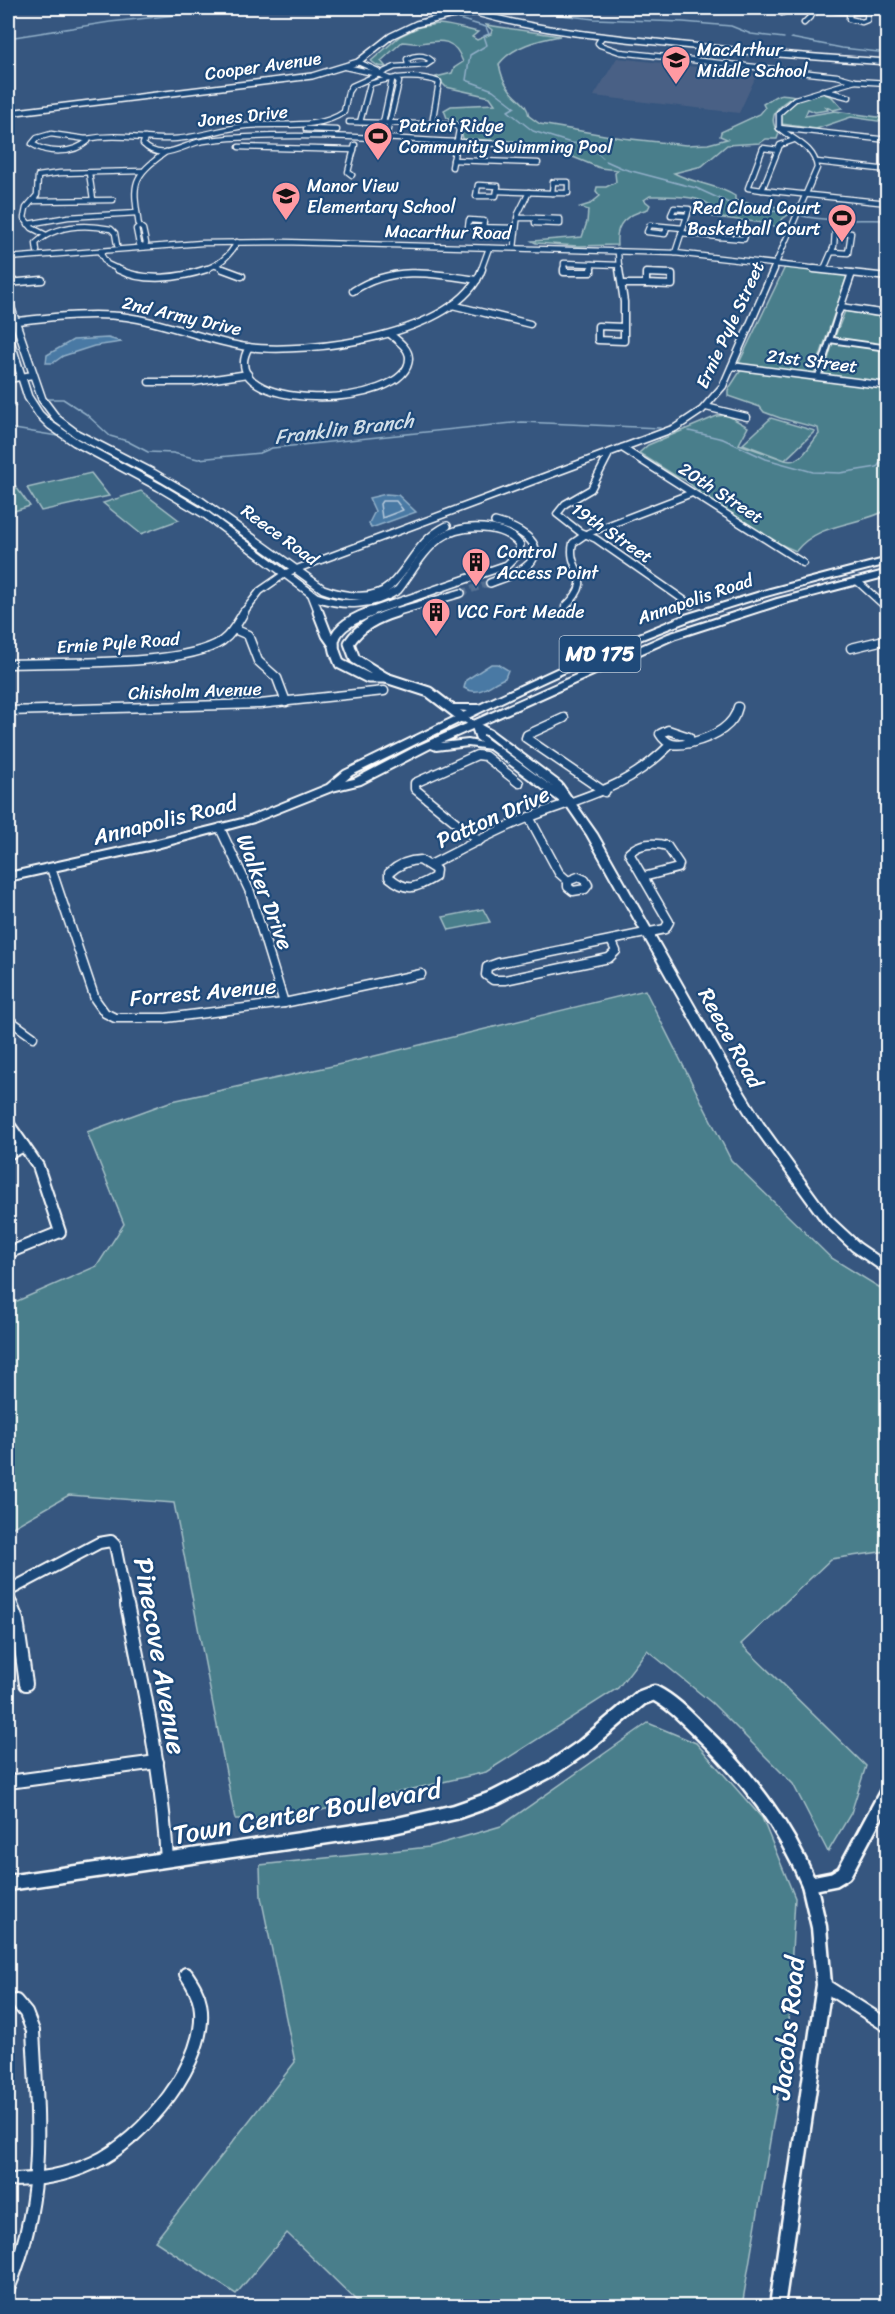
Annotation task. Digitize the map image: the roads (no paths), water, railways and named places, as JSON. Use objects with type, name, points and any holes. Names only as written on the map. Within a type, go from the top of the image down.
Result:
[{"type":"main road","name":"Annapolis Road","points":[[329,788],[348,772],[662,627],[731,603],[888,561]]},
{"type":"main road","points":[[856,581],[853,578],[855,573],[865,567]]},
{"type":"main road","name":"Annapolis Road","points":[[8,878],[220,828],[274,811],[329,788],[357,782],[419,749],[672,636],[781,601],[888,573]]},
{"type":"main road","points":[[449,707],[485,708]]},
{"type":"main road","name":"Reece Road","points":[[462,718],[557,785],[592,834],[759,1126],[827,1220],[841,1234],[888,1270]]},
{"type":"main road","name":"Reece Road","points":[[475,725],[480,737],[561,800],[570,802]]},
{"type":"main road","points":[[419,749],[468,743],[494,748]]},
{"type":"street","points":[[460,8],[500,20]]},
{"type":"street","points":[[500,20],[495,13],[508,8]]},
{"type":"street","name":"Cooper Avenue","points":[[8,113],[294,79],[358,62],[391,36],[431,20],[508,8]]},
{"type":"street","points":[[782,14],[794,8]]},
{"type":"street","points":[[807,8],[888,11]]},
{"type":"street","points":[[804,23],[819,8]]},
{"type":"street","points":[[431,20],[448,15],[451,9]]},
{"type":"street","points":[[849,10],[850,21],[862,22],[867,20],[868,10]]},
{"type":"street","points":[[431,20],[468,16],[602,37],[739,51],[888,62]]},
{"type":"street","points":[[602,37],[598,43],[600,45],[620,52],[843,77],[855,81],[888,83]]},
{"type":"street","points":[[345,67],[380,73],[408,65],[426,65],[432,61],[426,57],[415,56],[407,59],[408,65]]},
{"type":"street","points":[[358,62],[395,80]]},
{"type":"street","name":"Jones Drive","points":[[86,139],[88,141],[84,146],[64,149],[42,149],[35,147],[32,142],[40,136],[51,134],[86,139],[109,135],[174,139],[246,126],[331,120],[345,112],[350,88],[380,73]]},
{"type":"street","points":[[379,140],[395,80]]},
{"type":"street","points":[[386,141],[395,80]]},
{"type":"street","points":[[360,122],[369,85],[376,81],[433,80],[439,82],[432,124]]},
{"type":"street","points":[[779,128],[779,113],[788,103],[855,81]]},
{"type":"street","points":[[822,90],[849,97]]},
{"type":"street","points":[[846,103],[852,90]]},
{"type":"street","points":[[349,122],[432,124],[458,127],[452,167]]},
{"type":"street","points":[[268,128],[337,130]]},
{"type":"street","points":[[779,128],[888,140]]},
{"type":"street","points":[[779,128],[811,152],[818,162],[888,170]]},
{"type":"street","points":[[300,138],[302,129]]},
{"type":"street","points":[[849,135],[851,130],[888,135]]},
{"type":"street","points":[[145,138],[143,144],[146,148],[165,154]]},
{"type":"street","points":[[274,148],[275,138]]},
{"type":"street","points":[[144,247],[139,243],[136,229],[139,226],[135,185],[142,171],[165,154],[210,140],[300,138],[505,144],[502,162]]},
{"type":"street","points":[[352,176],[348,172],[357,140]]},
{"type":"street","points":[[762,190],[772,172],[771,164],[778,150],[782,144],[794,140]]},
{"type":"street","points":[[239,147],[354,150]]},
{"type":"street","points":[[778,150],[763,148],[757,170],[748,188],[888,203]]},
{"type":"street","points":[[453,160],[538,163]]},
{"type":"street","name":"Ernie Pyle Street","points":[[371,540],[675,428],[706,407],[718,394],[732,366],[818,162]]},
{"type":"street","points":[[862,167],[864,162],[888,164]]},
{"type":"street","points":[[46,235],[28,224],[24,214],[37,195],[36,178],[40,175],[142,171]]},
{"type":"street","points":[[89,173],[93,200]]},
{"type":"street","points":[[497,191],[552,193]]},
{"type":"street","points":[[514,248],[517,218],[530,192]]},
{"type":"street","points":[[849,200],[851,194],[888,197]]},
{"type":"street","points":[[33,201],[113,200]]},
{"type":"street","points":[[28,224],[68,217],[137,213]]},
{"type":"street","points":[[675,253],[687,216]]},
{"type":"street","points":[[517,218],[535,218]]},
{"type":"street","points":[[37,251],[38,240],[46,235],[76,227],[103,227],[113,231],[117,245]]},
{"type":"street","points":[[483,227],[516,228]]},
{"type":"street","points":[[667,227],[719,237],[744,239],[746,232],[721,230],[719,237]]},
{"type":"street","points":[[824,269],[833,252],[835,231],[851,233],[848,253],[833,252]]},
{"type":"street","points":[[99,251],[102,259],[111,267],[141,275],[183,275],[216,266],[231,256],[237,242]]},
{"type":"street","name":"Macarthur Road","points":[[8,258],[237,242],[675,253],[888,277]]},
{"type":"street","name":"2nd Army Drive","points":[[11,322],[77,315],[128,317],[202,338],[249,346],[317,347],[359,342],[390,334],[452,305],[477,280],[485,267],[489,248]]},
{"type":"street","points":[[618,251],[624,306],[624,327],[624,341],[598,340],[598,326],[624,327]]},
{"type":"street","points":[[592,264],[591,272],[564,272],[564,263],[592,264],[619,265]]},
{"type":"street","points":[[216,266],[242,276]]},
{"type":"street","points":[[354,291],[369,279],[390,273],[426,274],[477,280]]},
{"type":"street","points":[[622,284],[672,285],[672,274],[646,273],[646,284]]},
{"type":"street","points":[[818,377],[852,273]]},
{"type":"street","points":[[8,283],[42,280]]},
{"type":"street","name":"Reece Road","points":[[8,300],[11,322],[46,408],[78,435],[190,495],[243,530],[321,588],[337,594],[368,595],[389,587],[433,533],[457,523],[486,521],[511,526],[521,531],[533,543],[536,550],[528,565],[490,583]]},
{"type":"street","points":[[452,305],[530,324]]},
{"type":"street","points":[[840,309],[887,314]]},
{"type":"street","name":"Reece Road","points":[[8,334],[21,377],[37,411],[60,433],[171,494],[252,547],[312,595],[336,603],[352,603],[389,596],[398,590],[442,535],[462,528],[495,528],[514,537],[520,544],[521,551],[517,558],[507,565],[359,616],[338,631],[334,645]]},
{"type":"street","points":[[249,346],[243,360],[248,374],[266,387],[289,395],[324,398],[366,392],[396,379],[408,364],[409,356],[405,347],[390,334]]},
{"type":"street","points":[[831,340],[888,348]]},
{"type":"street","name":"21st Street","points":[[732,366],[888,386]]},
{"type":"street","points":[[149,382],[194,382],[248,374]]},
{"type":"street","points":[[8,379],[33,375]]},
{"type":"street","points":[[706,407],[747,417]]},
{"type":"street","name":"20th Street","points":[[622,448],[803,563]]},
{"type":"street","name":"19th Street","points":[[606,454],[608,456],[602,464],[595,485],[590,491],[561,506],[557,511],[559,516],[691,605]]},
{"type":"street","points":[[565,607],[578,594],[582,580],[571,551],[573,543],[586,534],[692,493]]},
{"type":"street","name":"Ernie Pyle Road","points":[[8,664],[171,658],[196,652],[222,641],[234,629],[260,591],[286,573],[371,540]]},
{"type":"street","points":[[856,581],[886,607]]},
{"type":"street","name":"Reece Road","points":[[461,593],[371,621],[357,629],[349,638],[348,648],[353,657],[386,678],[429,693],[462,718]]},
{"type":"street","points":[[875,598],[888,594]]},
{"type":"street","name":"Reece Road","points":[[312,595],[340,664],[368,678],[386,678]]},
{"type":"street","points":[[234,629],[248,635],[258,661],[277,678],[286,702]]},
{"type":"street","points":[[851,648],[888,639]]},
{"type":"street","name":"Chisholm Avenue","points":[[8,711],[233,705],[286,702],[384,691]]},
{"type":"street","points":[[690,744],[689,737],[685,735],[663,731],[660,737],[671,744],[682,746],[690,744],[698,742],[729,724],[735,717],[738,707]]},
{"type":"street","points":[[564,718],[527,735],[526,738],[604,792]]},
{"type":"street","name":"Patton Drive","points":[[430,865],[529,817],[604,792],[644,771],[671,744]]},
{"type":"street","points":[[479,841],[415,789],[415,783],[477,755],[484,756],[519,783]]},
{"type":"street","points":[[529,817],[559,873],[568,881]]},
{"type":"street","name":"Walker Drive","points":[[220,828],[243,872],[260,917],[284,1003]]},
{"type":"street","points":[[611,940],[616,951],[609,958],[505,980],[494,980],[486,975],[488,968],[498,963],[665,929],[669,922],[629,853],[630,850],[658,843],[667,846],[679,864],[678,868],[643,877]]},
{"type":"street","name":"Patton Drive","points":[[413,860],[425,861],[430,865],[436,870],[435,877],[411,889],[401,888],[389,877],[392,869],[413,860]]},
{"type":"street","name":"Forrest Avenue","points":[[51,868],[95,999],[105,1013],[115,1018],[166,1018],[284,1003],[421,974]]},
{"type":"street","points":[[8,1019],[33,1037]]},
{"type":"street","points":[[8,1123],[38,1166],[60,1232],[8,1253]]},
{"type":"street","points":[[8,1154],[24,1146]]},
{"type":"street","name":"Pinecove Avenue","points":[[8,1591],[99,1543],[111,1541],[115,1545],[157,1762],[164,1810],[167,1860]]},
{"type":"street","points":[[8,1596],[17,1620],[26,1684]]},
{"type":"street","name":"Town Center Boulevard","points":[[8,1884],[389,1827],[476,1806],[551,1769],[583,1747],[641,1698],[654,1693],[666,1699],[755,1786],[786,1831],[809,1884]]},
{"type":"street","points":[[8,1782],[157,1762]]},
{"type":"street","points":[[809,1884],[834,1879],[844,1873],[888,1791]]},
{"type":"street","name":"Jacobs Road","points":[[777,2307],[824,1985],[819,1927],[809,1884]]},
{"type":"street","points":[[8,2180],[38,2179],[76,2171],[102,2159],[144,2128],[170,2098],[188,2064],[198,2036],[202,2006],[197,1988],[186,1974]]},
{"type":"street","points":[[824,1985],[888,2026]]},
{"type":"street","points":[[8,2289],[27,2242],[38,2179],[39,2149],[33,2031],[26,2013],[16,2001]]},
{"type":"water","points":[[108,338],[122,342],[94,346],[63,356],[53,363],[46,363],[47,355],[73,340]]},
{"type":"water","points":[[386,494],[398,495],[416,512],[371,528],[369,523],[375,511],[369,498]]},
{"type":"water","points":[[491,664],[498,664],[508,670],[505,678],[480,691],[470,691],[464,688],[466,680]]},
{"type":"waterway","points":[[8,38],[110,22],[204,12],[218,8],[244,8]]},
{"type":"waterway","points":[[245,8],[274,8]]},
{"type":"waterway","points":[[306,8],[440,15]]},
{"type":"waterway","points":[[536,11],[544,8]]},
{"type":"waterway","points":[[500,15],[536,12],[594,19],[683,22],[731,26],[751,34],[784,38]]},
{"type":"waterway","points":[[459,19],[486,27],[489,34],[484,36],[487,45],[470,55],[466,80],[493,90],[515,107],[508,111],[533,131],[571,143],[589,145],[603,158]]},
{"type":"waterway","points":[[791,38],[842,48],[888,53]]},
{"type":"waterway","points":[[606,161],[624,169],[696,188],[742,209],[784,212]]},
{"type":"waterway","points":[[802,216],[834,220],[888,220]]},
{"type":"waterway","name":"Franklin Branch","points":[[48,399],[63,399],[86,414],[110,436],[127,441],[148,452],[173,453],[198,459],[260,453],[272,448],[522,422],[660,428]]},
{"type":"waterway","name":"Franklin Branch","points":[[8,408],[16,406]]},
{"type":"waterway","points":[[8,428],[64,437]]},
{"type":"waterway","name":"Franklin Branch","points":[[689,431],[723,439],[766,459],[813,472],[840,473],[877,467],[880,463],[888,464]]},
{"type":"tunnel","points":[[461,593],[490,583]]},
{"type":"place","name":"MacArthur Middle School","points":[[676,86]]},
{"type":"place","name":"Patriot Ridge Community Swimming Pool","points":[[378,162]]},
{"type":"place","name":"Manor View Elementary School","points":[[286,222]]},
{"type":"place","name":"Red Cloud Court Basketball Court","points":[[842,244]]},
{"type":"place","name":"Control Access Point","points":[[476,588]]},
{"type":"place","name":"VCC Fort Meade","points":[[436,638]]}]
